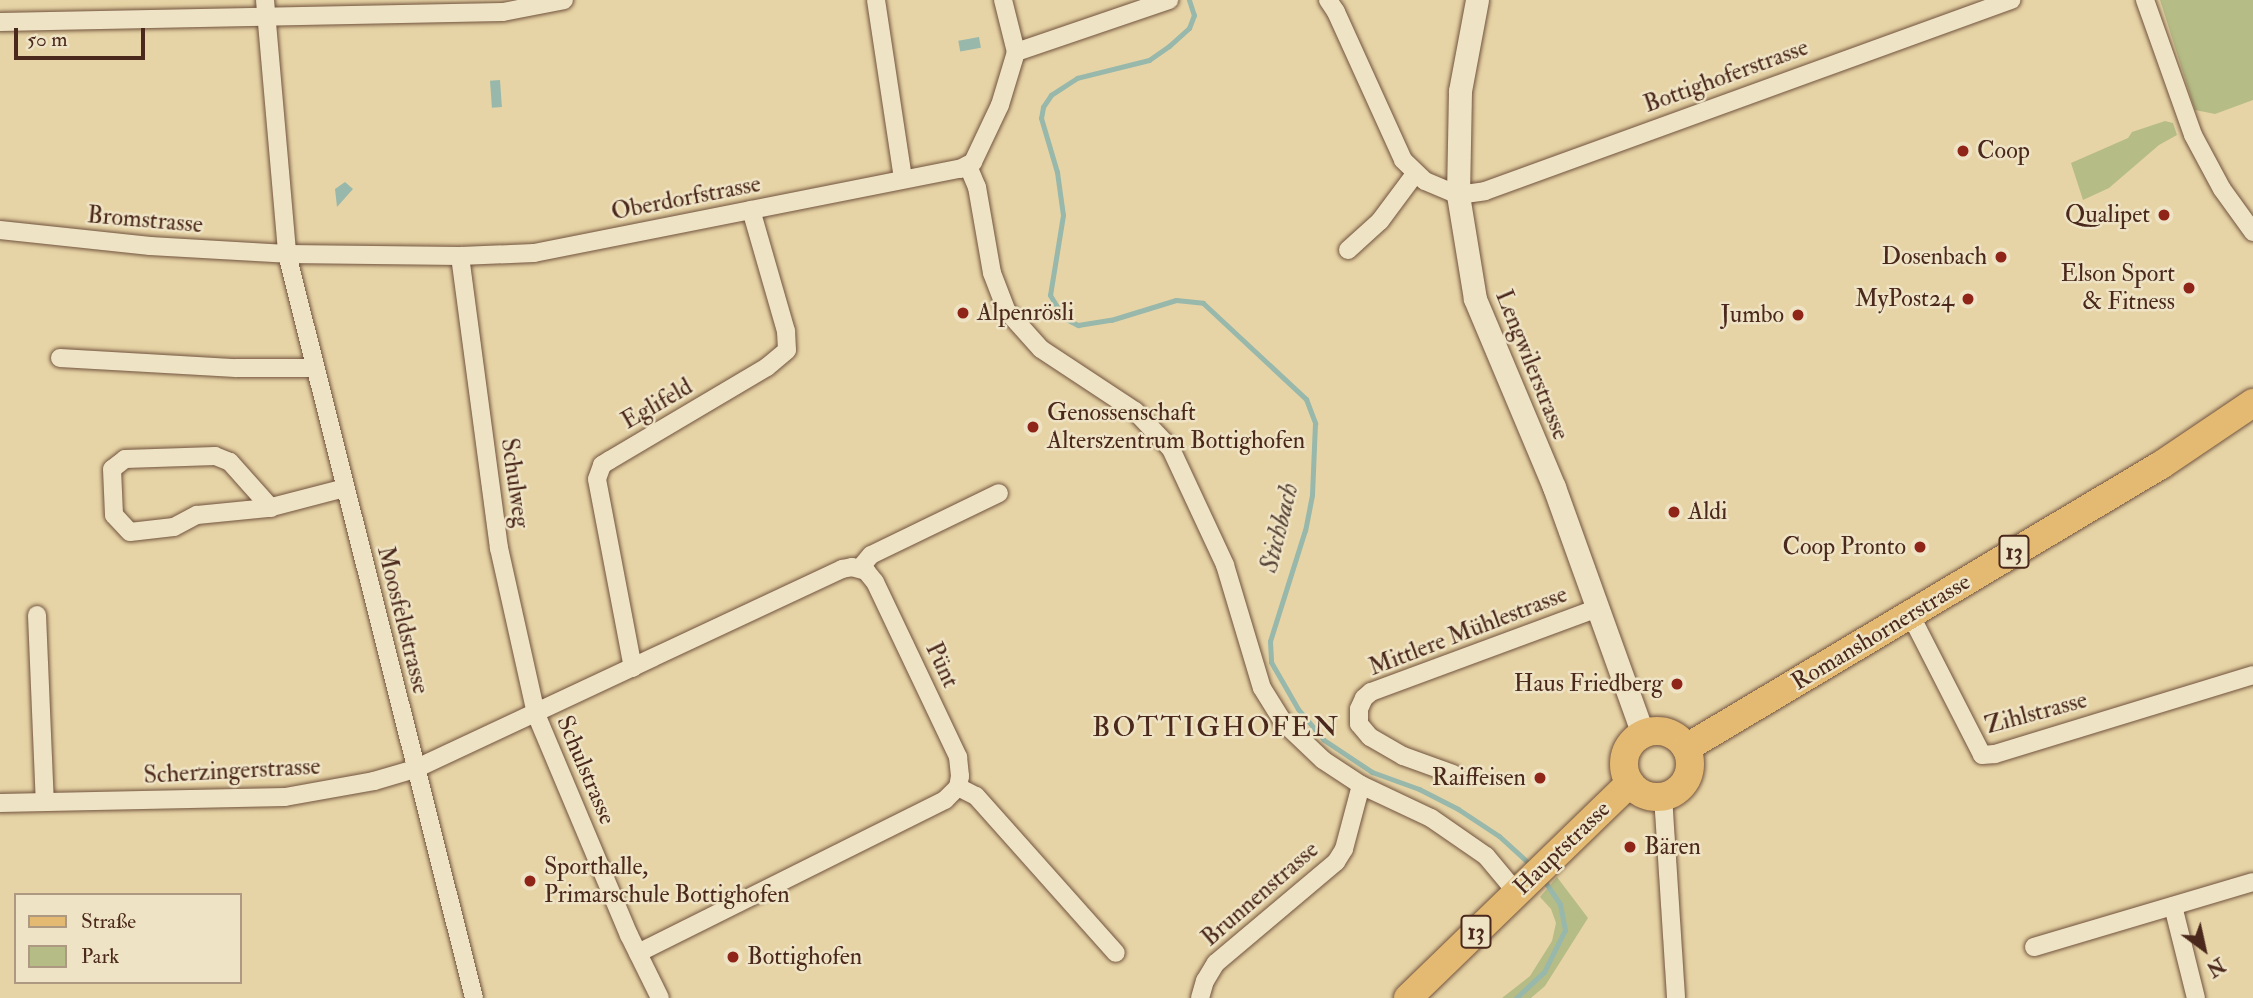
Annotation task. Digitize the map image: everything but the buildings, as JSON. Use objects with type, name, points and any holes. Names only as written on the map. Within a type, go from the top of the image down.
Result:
[{"type":"main road","name":"Romanshornerstrasse","points":[[1686,748],[2161,465],[2251,405]]},
{"type":"main road","points":[[1667,732],[1686,748],[1689,756],[1688,774],[1679,789],[1663,796],[1644,794],[1630,783],[1624,768],[1626,752],[1643,734],[1667,732]]},
{"type":"main road","name":"Hauptstrasse","points":[[1408,998],[1630,783]]},
{"type":"main road","name":"Hauptstrasse","points":[[1393,998],[1434,972]]},
{"type":"street","points":[[0,22],[265,9],[503,12],[564,0]]},
{"type":"street","points":[[876,0],[903,178]]},
{"type":"street","points":[[1003,0],[1016,52],[1000,105],[973,162],[968,166],[977,187],[992,273],[1006,310],[1041,349],[1135,411],[1162,436],[1195,496],[1225,565],[1262,688],[1272,706],[1301,742],[1361,785],[1442,826],[1486,856],[1529,879]]},
{"type":"street","points":[[1016,52],[1169,0]]},
{"type":"street","points":[[1328,0],[1336,12],[1403,160],[1415,174],[1458,195]]},
{"type":"street","name":"Lengwilerstrasse","points":[[1477,0],[1460,91],[1458,195],[1475,299],[1554,487],[1643,734]]},
{"type":"street","name":"Bottighoferstrasse","points":[[1458,195],[1485,191],[2011,0]]},
{"type":"street","points":[[2146,0],[2193,135],[2222,189],[2253,232]]},
{"type":"street","name":"Moosfeldstrasse","points":[[265,9],[287,254],[474,998]]},
{"type":"street","name":"Oberdorfstrasse","points":[[287,254],[460,256],[534,253],[968,166]]},
{"type":"street","points":[[1348,250],[1380,221],[1415,174]]},
{"type":"street","name":"Eglifeld","points":[[633,668],[597,479],[603,465],[610,460],[767,367],[787,350],[786,331],[751,210]]},
{"type":"street","name":"Bromstrasse","points":[[0,230],[150,246],[287,254]]},
{"type":"street","name":"Schulweg","points":[[460,256],[499,548],[536,714]]},
{"type":"street","points":[[60,358],[236,368],[315,368]]},
{"type":"street","points":[[271,508],[225,459],[125,458],[116,463],[110,478],[114,514],[130,532],[174,527],[197,515],[271,508],[345,488]]},
{"type":"street","points":[[536,714],[842,569],[860,568],[871,555],[999,493]]},
{"type":"street","name":"Pünt","points":[[860,568],[875,582],[958,757],[958,787]]},
{"type":"street","name":"Mittlere Mühlestrasse","points":[[1453,774],[1403,756],[1370,737],[1359,723],[1359,709],[1364,698],[1371,692],[1598,608]]},
{"type":"street","name":"Zihlstrasse","points":[[1910,614],[1982,755],[1994,754],[2253,675]]},
{"type":"street","points":[[37,615],[45,802]]},
{"type":"street","name":"Scherzingerstrasse","points":[[0,803],[285,797],[335,790],[415,769],[536,714]]},
{"type":"street","name":"Schulstrasse","points":[[536,714],[638,953],[660,998]]},
{"type":"street","name":"Brunnenstrasse","points":[[1200,998],[1205,981],[1216,962],[1336,862],[1344,849],[1361,785]]},
{"type":"street","points":[[638,953],[945,800],[958,787],[976,796],[1116,953]]},
{"type":"street","points":[[1663,796],[1676,998]]},
{"type":"street","points":[[2034,947],[2253,882]]},
{"type":"street","points":[[2173,906],[2196,998]]},
{"type":"green space","points":[[2160,0],[2253,0],[2253,100],[2215,114],[2195,110]]},
{"type":"green space","points":[[2165,121],[2173,123],[2177,135],[2159,145],[2109,188],[2083,200],[2071,163],[2128,138],[2132,132]]},
{"type":"green space","points":[[1557,877],[1588,918],[1545,986],[1531,998],[1502,998],[1530,976],[1552,941],[1556,923],[1551,909],[1540,897]]},
{"type":"shaded area","points":[[979,37],[981,48],[960,51],[958,41]]},
{"type":"shaded area","points":[[500,80],[502,107],[492,108],[490,81]]},
{"type":"shaded area","points":[[345,182],[353,189],[337,207],[335,189]]},
{"type":"waterway","name":"Stichbach","points":[[1189,0],[1194,15],[1189,28],[1169,46],[1149,60],[1077,78],[1051,95],[1043,107],[1041,118],[1057,172],[1063,215],[1050,295],[1064,318],[1078,325],[1111,320],[1176,300],[1203,303],[1306,399],[1315,423],[1312,495],[1305,530],[1270,641],[1271,662],[1298,709],[1324,740],[1372,772],[1419,789],[1458,809],[1499,836],[1533,867]]},
{"type":"waterway","name":"Stichbach","points":[[1516,998],[1544,972],[1565,930],[1560,904],[1544,880]]},
{"type":"place","name":"Coop","points":[[1963,151]]},
{"type":"place","name":"Qualipet","points":[[2164,215]]},
{"type":"place","name":"Dosenbach","points":[[2001,257]]},
{"type":"place","name":"Elson Sport & Fitness","points":[[2189,288]]},
{"type":"place","name":"MyPost24","points":[[1968,299]]},
{"type":"place","name":"Alpenrösli","points":[[963,313]]},
{"type":"place","name":"Jumbo","points":[[1798,315]]},
{"type":"place","name":"Genossenschaft Alterszentrum Bottighofen","points":[[1033,427]]},
{"type":"place","name":"Aldi","points":[[1674,512]]},
{"type":"place","name":"Coop Pronto","points":[[1920,547]]},
{"type":"place","name":"Haus Friedberg","points":[[1677,684]]},
{"type":"place","name":"Raiffeisen","points":[[1540,778]]},
{"type":"place","name":"Bären","points":[[1630,847]]},
{"type":"place","name":"Sporthalle, Primarschule Bottighofen","points":[[530,881]]},
{"type":"place","name":"Bottighofen","points":[[733,957]]},
{"type":"district","name":"BOTTIGHOFEN","points":[[1216,728]]}]
